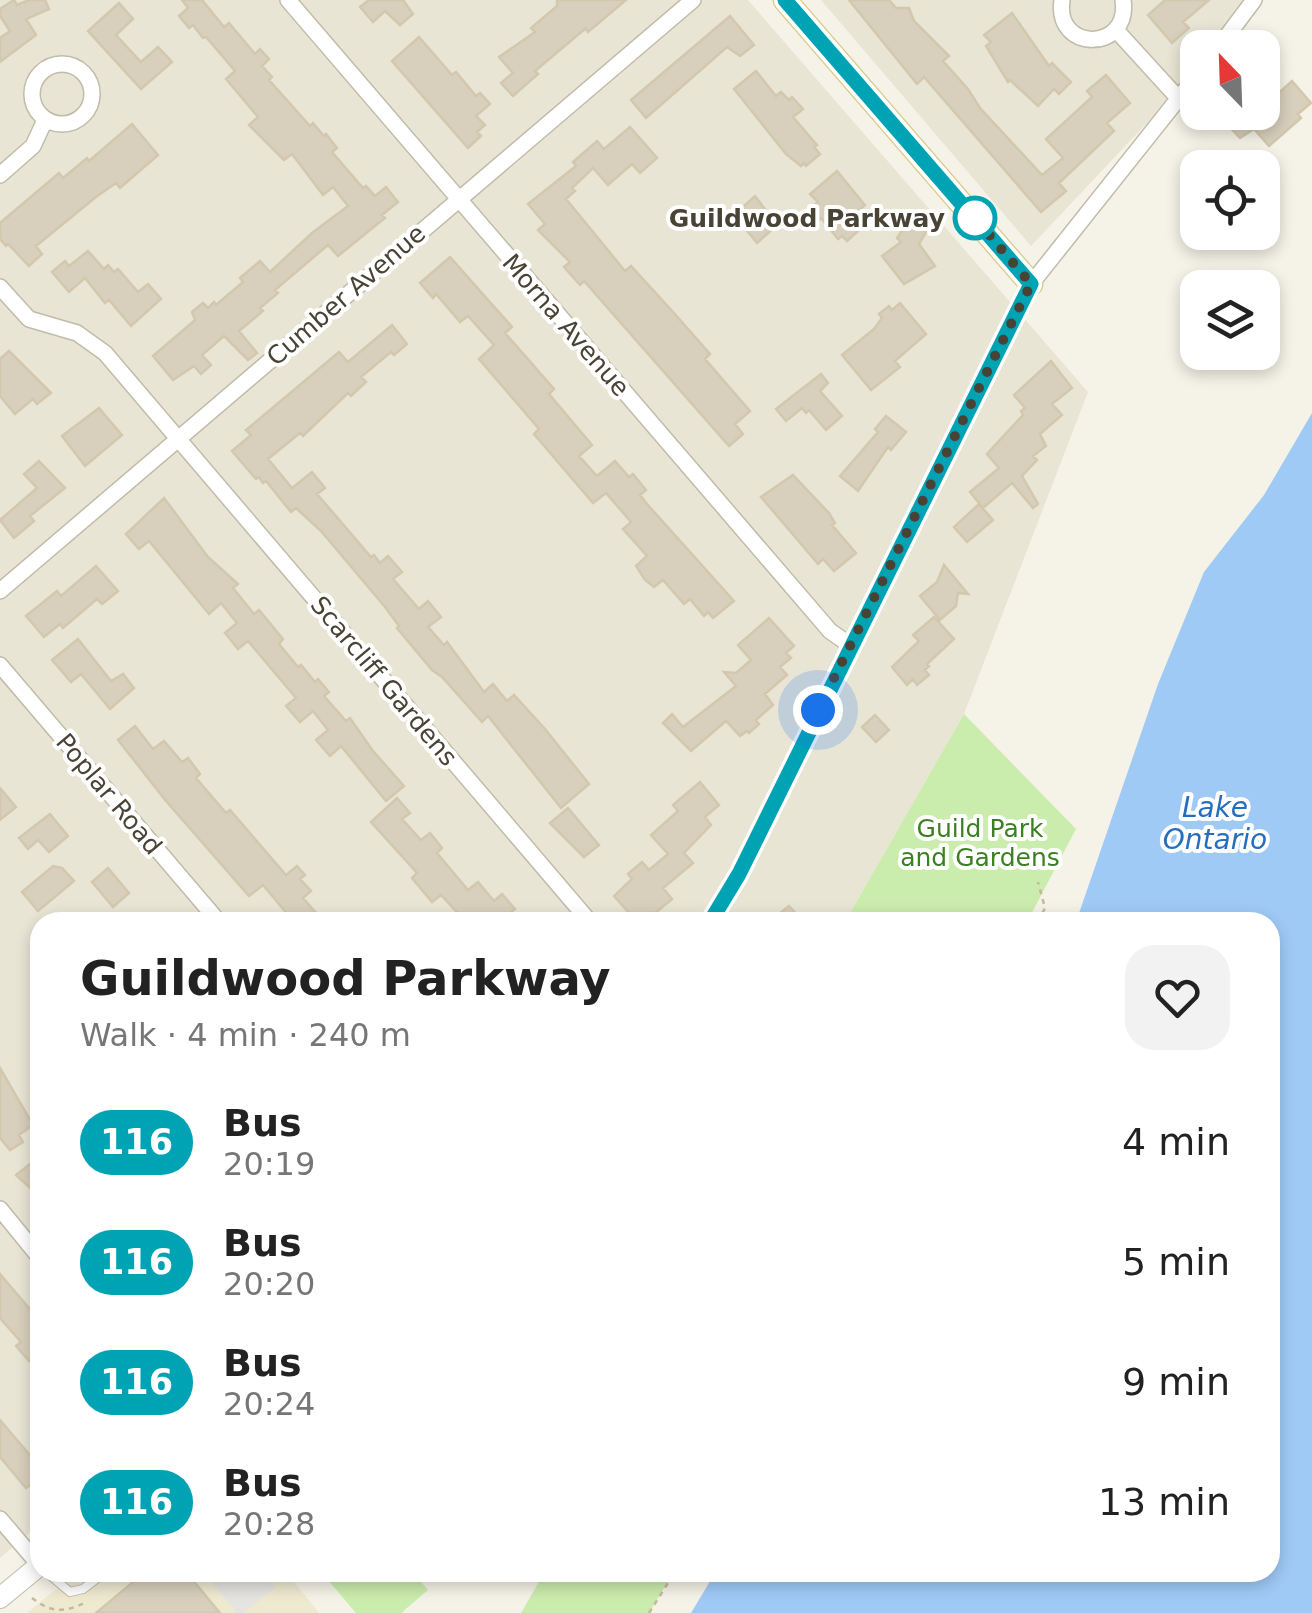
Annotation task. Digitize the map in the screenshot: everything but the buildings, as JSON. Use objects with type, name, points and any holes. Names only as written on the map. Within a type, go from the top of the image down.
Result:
[{"type":"main road","points":[[785,0],[1031,284]]},
{"type":"street","name":"Morna Avenue","points":[[288,0],[830,632],[850,645]]},
{"type":"street","name":"Cumber Avenue","points":[[0,590],[693,0]]},
{"type":"street","points":[[1062,0],[1062,17],[1073,34],[1091,40],[1116,30],[1123,18],[1122,0]]},
{"type":"street","points":[[1232,30],[1254,0]]},
{"type":"street","points":[[1116,30],[1178,99]]},
{"type":"street","points":[[50,66],[79,68],[91,85],[92,96],[84,115],[66,124],[46,120],[38,114],[31,96],[36,78],[50,66]]},
{"type":"street","points":[[716,912],[739,874],[1031,284],[1180,96]]},
{"type":"street","points":[[0,175],[33,146],[46,120]]},
{"type":"street","name":"Scarcliff Gardens","points":[[0,287],[29,319],[77,333],[105,352],[581,912]]},
{"type":"street","name":"Poplar Road","points":[[0,665],[210,912]]},
{"type":"street","points":[[0,1209],[30,1246]]},
{"type":"street","points":[[0,1519],[30,1554]]},
{"type":"street","points":[[0,1598],[30,1574]]},
{"type":"lane","points":[[58,1582],[70,1592],[92,1582]]},
{"type":"path","points":[[1038,882],[1043,912]]},
{"type":"path","points":[[649,1613],[669,1582]]},
{"type":"shaded area","points":[[0,0],[748,0],[1088,392],[964,714],[851,912],[30,912],[30,1532],[0,1558]]},
{"type":"shaded area","points":[[821,0],[1264,0],[1235,30],[1180,30],[1180,88],[1031,246]]},
{"type":"shaded area","points":[[65,1582],[294,1582],[319,1613],[27,1613]]},
{"type":"shaded area","points":[[211,1582],[272,1582],[276,1587],[243,1613],[237,1613]]},
{"type":"green space","name":"Guild Park and Gardens","points":[[964,714],[1076,829],[1032,912],[851,912]]},
{"type":"green space","points":[[330,1582],[421,1582],[428,1590],[401,1613],[356,1613]]},
{"type":"green space","points":[[538,1582],[668,1582],[649,1613],[521,1613]]},
{"type":"water","name":"Lake Ontario","points":[[1312,413],[1312,1613],[691,1613],[710,1582],[1280,1582],[1280,912],[1079,912],[1158,684],[1204,572],[1264,495]]},
{"type":"bus line","name":"116","points":[[716,912],[739,874],[1031,284],[785,0]]},
{"type":"place","name":"Guildwood Parkway","points":[[975,218]]},
{"type":"route","points":[[818,710],[1031,284],[975,218]]}]
